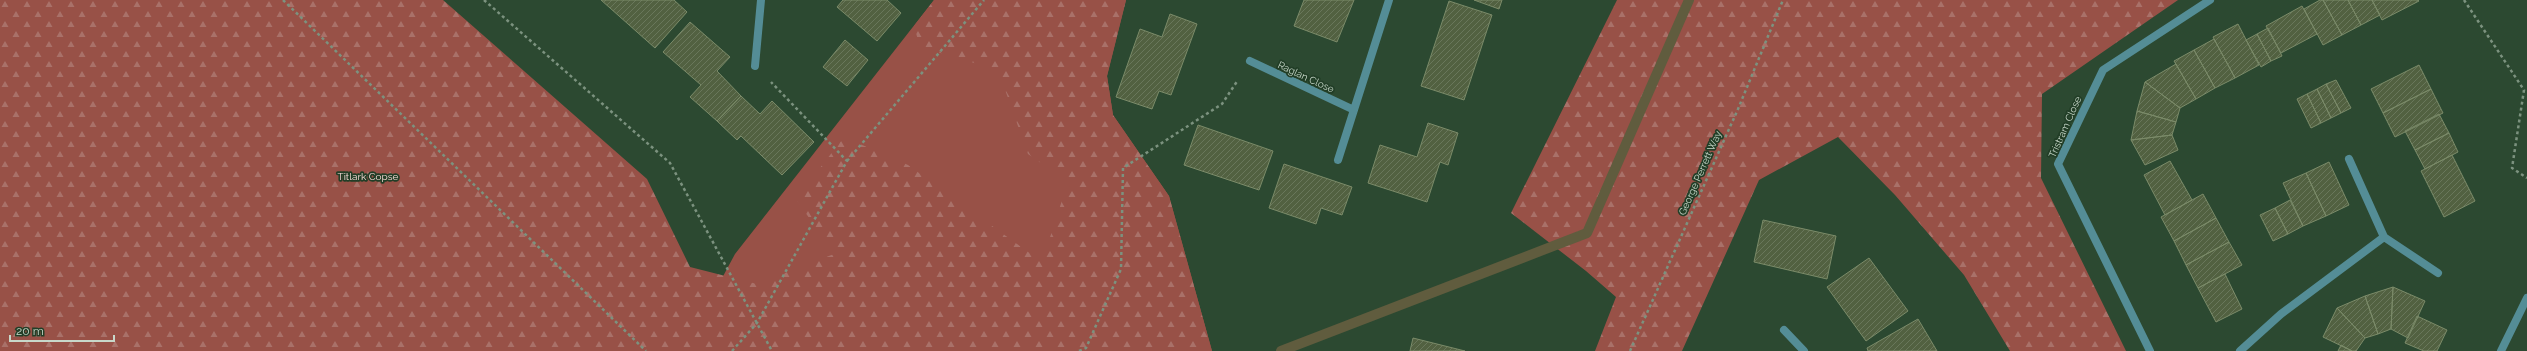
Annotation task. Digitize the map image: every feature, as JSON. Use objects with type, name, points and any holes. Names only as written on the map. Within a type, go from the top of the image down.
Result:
[{"type":"street","points":[[755,66],[760,0]]},
{"type":"street","points":[[1338,160],[1389,0]]},
{"type":"street","name":"Tristram Close","points":[[2150,351],[2058,164],[2103,70],[2210,0]]},
{"type":"street","name":"Raglan Close","points":[[1250,61],[1354,110]]},
{"type":"street","points":[[2349,159],[2384,236],[2438,273]]},
{"type":"street","points":[[2240,351],[2280,314],[2384,236]]},
{"type":"street","points":[[2501,351],[2527,298]]},
{"type":"street","points":[[1784,330],[1804,351]]},
{"type":"path","points":[[283,0],[646,351]]},
{"type":"path","points":[[484,0],[670,164],[772,351]]},
{"type":"path","points":[[732,351],[757,323],[847,161],[984,0]]},
{"type":"path","name":"George Perrett Way","points":[[1630,351],[1738,109],[1783,0]]},
{"type":"path","points":[[2464,0],[2524,90],[2512,168],[2527,178]]},
{"type":"path","points":[[1078,351],[1086,348],[1121,269],[1123,168],[1222,104],[1250,61]]},
{"type":"path","points":[[755,66],[847,161]]},
{"type":"green space","name":"Titlark Copse","points":[[0,0],[443,0],[647,179],[690,267],[757,284],[834,254],[796,199],[844,137],[908,165],[1042,262],[1068,182],[1028,154],[998,70],[920,47],[914,26],[934,0],[1126,0],[1107,76],[1113,115],[1169,196],[1212,351],[0,351]]},
{"type":"green space","points":[[934,0],[1126,0],[1107,76],[1113,115],[1169,196],[1212,351],[714,293],[735,254]]},
{"type":"green space","points":[[1617,0],[2178,0],[2042,94],[2041,178],[2126,351],[2010,351],[1964,275],[1895,195],[1838,137],[1759,180],[1682,351],[1595,351],[1616,297],[1586,271],[1511,213]]},
{"type":"building","points":[[601,0],[674,0],[687,12],[655,48]]},
{"type":"building","points":[[843,0],[887,0],[901,13],[877,41],[837,7]]},
{"type":"building","points":[[1304,0],[1354,0],[1337,42],[1294,26]]},
{"type":"building","points":[[1474,0],[1502,0],[1499,9]]},
{"type":"building","points":[[2320,0],[2323,0],[2342,35],[2323,45],[2304,9]]},
{"type":"building","points":[[2323,0],[2348,0],[2361,25],[2342,35]]},
{"type":"building","points":[[2348,0],[2372,0],[2380,15],[2361,25]]},
{"type":"building","points":[[2372,0],[2418,0],[2419,1],[2382,20]]},
{"type":"building","points":[[1449,1],[1492,15],[1464,100],[1421,86]]},
{"type":"building","points":[[2302,6],[2317,34],[2281,53],[2266,26]]},
{"type":"building","points":[[1170,14],[1197,24],[1171,95],[1159,91],[1152,109],[1116,97],[1140,29],[1162,37]]},
{"type":"building","points":[[690,22],[730,57],[717,71],[741,96],[717,121],[690,97],[701,85],[663,52]]},
{"type":"building","points":[[2238,24],[2259,65],[2235,78],[2213,37]]},
{"type":"building","points":[[2268,28],[2282,56],[2271,61],[2257,34]]},
{"type":"building","points":[[2257,34],[2271,61],[2261,67],[2246,40]]},
{"type":"building","points":[[2214,39],[2235,78],[2215,88],[2194,50]]},
{"type":"building","points":[[845,40],[868,60],[847,86],[823,67]]},
{"type":"building","points":[[2194,50],[2215,88],[2196,99],[2174,61]]},
{"type":"building","points":[[2176,64],[2196,99],[2180,108],[2145,82]]},
{"type":"building","points":[[2419,65],[2431,89],[2383,113],[2371,89]]},
{"type":"building","points":[[2336,80],[2351,108],[2341,113],[2326,84]]},
{"type":"building","points":[[2145,82],[2180,108],[2176,122],[2137,111]]},
{"type":"building","points":[[2326,84],[2341,113],[2331,118],[2317,89]]},
{"type":"building","points":[[2317,89],[2331,118],[2321,123],[2307,94]]},
{"type":"building","points":[[2431,89],[2443,113],[2395,137],[2383,113]]},
{"type":"building","points":[[2307,94],[2321,123],[2311,128],[2297,99]]},
{"type":"building","points":[[741,96],[760,114],[772,101],[814,142],[782,175],[741,136],[737,140],[717,121]]},
{"type":"building","points":[[2137,111],[2176,122],[2172,135],[2131,140]]},
{"type":"building","points":[[2439,114],[2449,133],[2415,150],[2405,131]]},
{"type":"building","points":[[1428,123],[1458,133],[1448,165],[1440,162],[1427,202],[1368,183],[1380,145],[1417,157]]},
{"type":"building","points":[[1198,125],[1273,151],[1259,190],[1184,165]]},
{"type":"building","points":[[2449,133],[2458,152],[2425,169],[2415,150]]},
{"type":"building","points":[[2172,135],[2178,150],[2145,165],[2131,140]]},
{"type":"building","points":[[2452,155],[2475,201],[2444,217],[2421,171]]},
{"type":"building","points":[[2170,161],[2192,200],[2165,215],[2144,175]]},
{"type":"building","points":[[2329,162],[2349,205],[2326,216],[2306,173]]},
{"type":"building","points":[[1284,164],[1352,187],[1342,215],[1321,208],[1316,224],[1269,208]]},
{"type":"building","points":[[2306,173],[2326,216],[2303,226],[2283,183]]},
{"type":"building","points":[[2203,194],[2216,218],[2174,241],[2161,217]]},
{"type":"building","points":[[2290,200],[2303,226],[2288,234],[2275,208]]},
{"type":"building","points":[[2275,208],[2288,234],[2273,241],[2260,215]]},
{"type":"building","points":[[2216,218],[2229,242],[2186,265],[2174,241]]},
{"type":"building","points":[[1763,220],[1836,236],[1827,279],[1754,262]]},
{"type":"building","points":[[2229,242],[2242,265],[2198,288],[2186,265]]},
{"type":"building","points":[[1869,258],[1908,311],[1866,341],[1827,287]]},
{"type":"building","points":[[2225,274],[2242,309],[2216,322],[2198,288]]},
{"type":"building","points":[[2393,287],[2425,301],[2408,338],[2391,329]]},
{"type":"building","points":[[2393,287],[2391,329],[2378,334],[2365,296]]},
{"type":"building","points":[[2365,296],[2378,334],[2365,338],[2337,308]]},
{"type":"building","points":[[2337,308],[2365,338],[2356,351],[2352,351],[2323,337]]},
{"type":"building","points":[[2417,316],[2447,330],[2437,351],[2424,351],[2405,343]]},
{"type":"building","points":[[1918,319],[1937,351],[1868,351],[1867,348]]},
{"type":"building","points":[[1413,338],[1465,351],[1410,351]]},
{"type":"building","points":[[2341,345],[2352,351],[2338,351]]},
{"type":"waterway","points":[[1281,351],[1587,233],[1689,0]]}]
